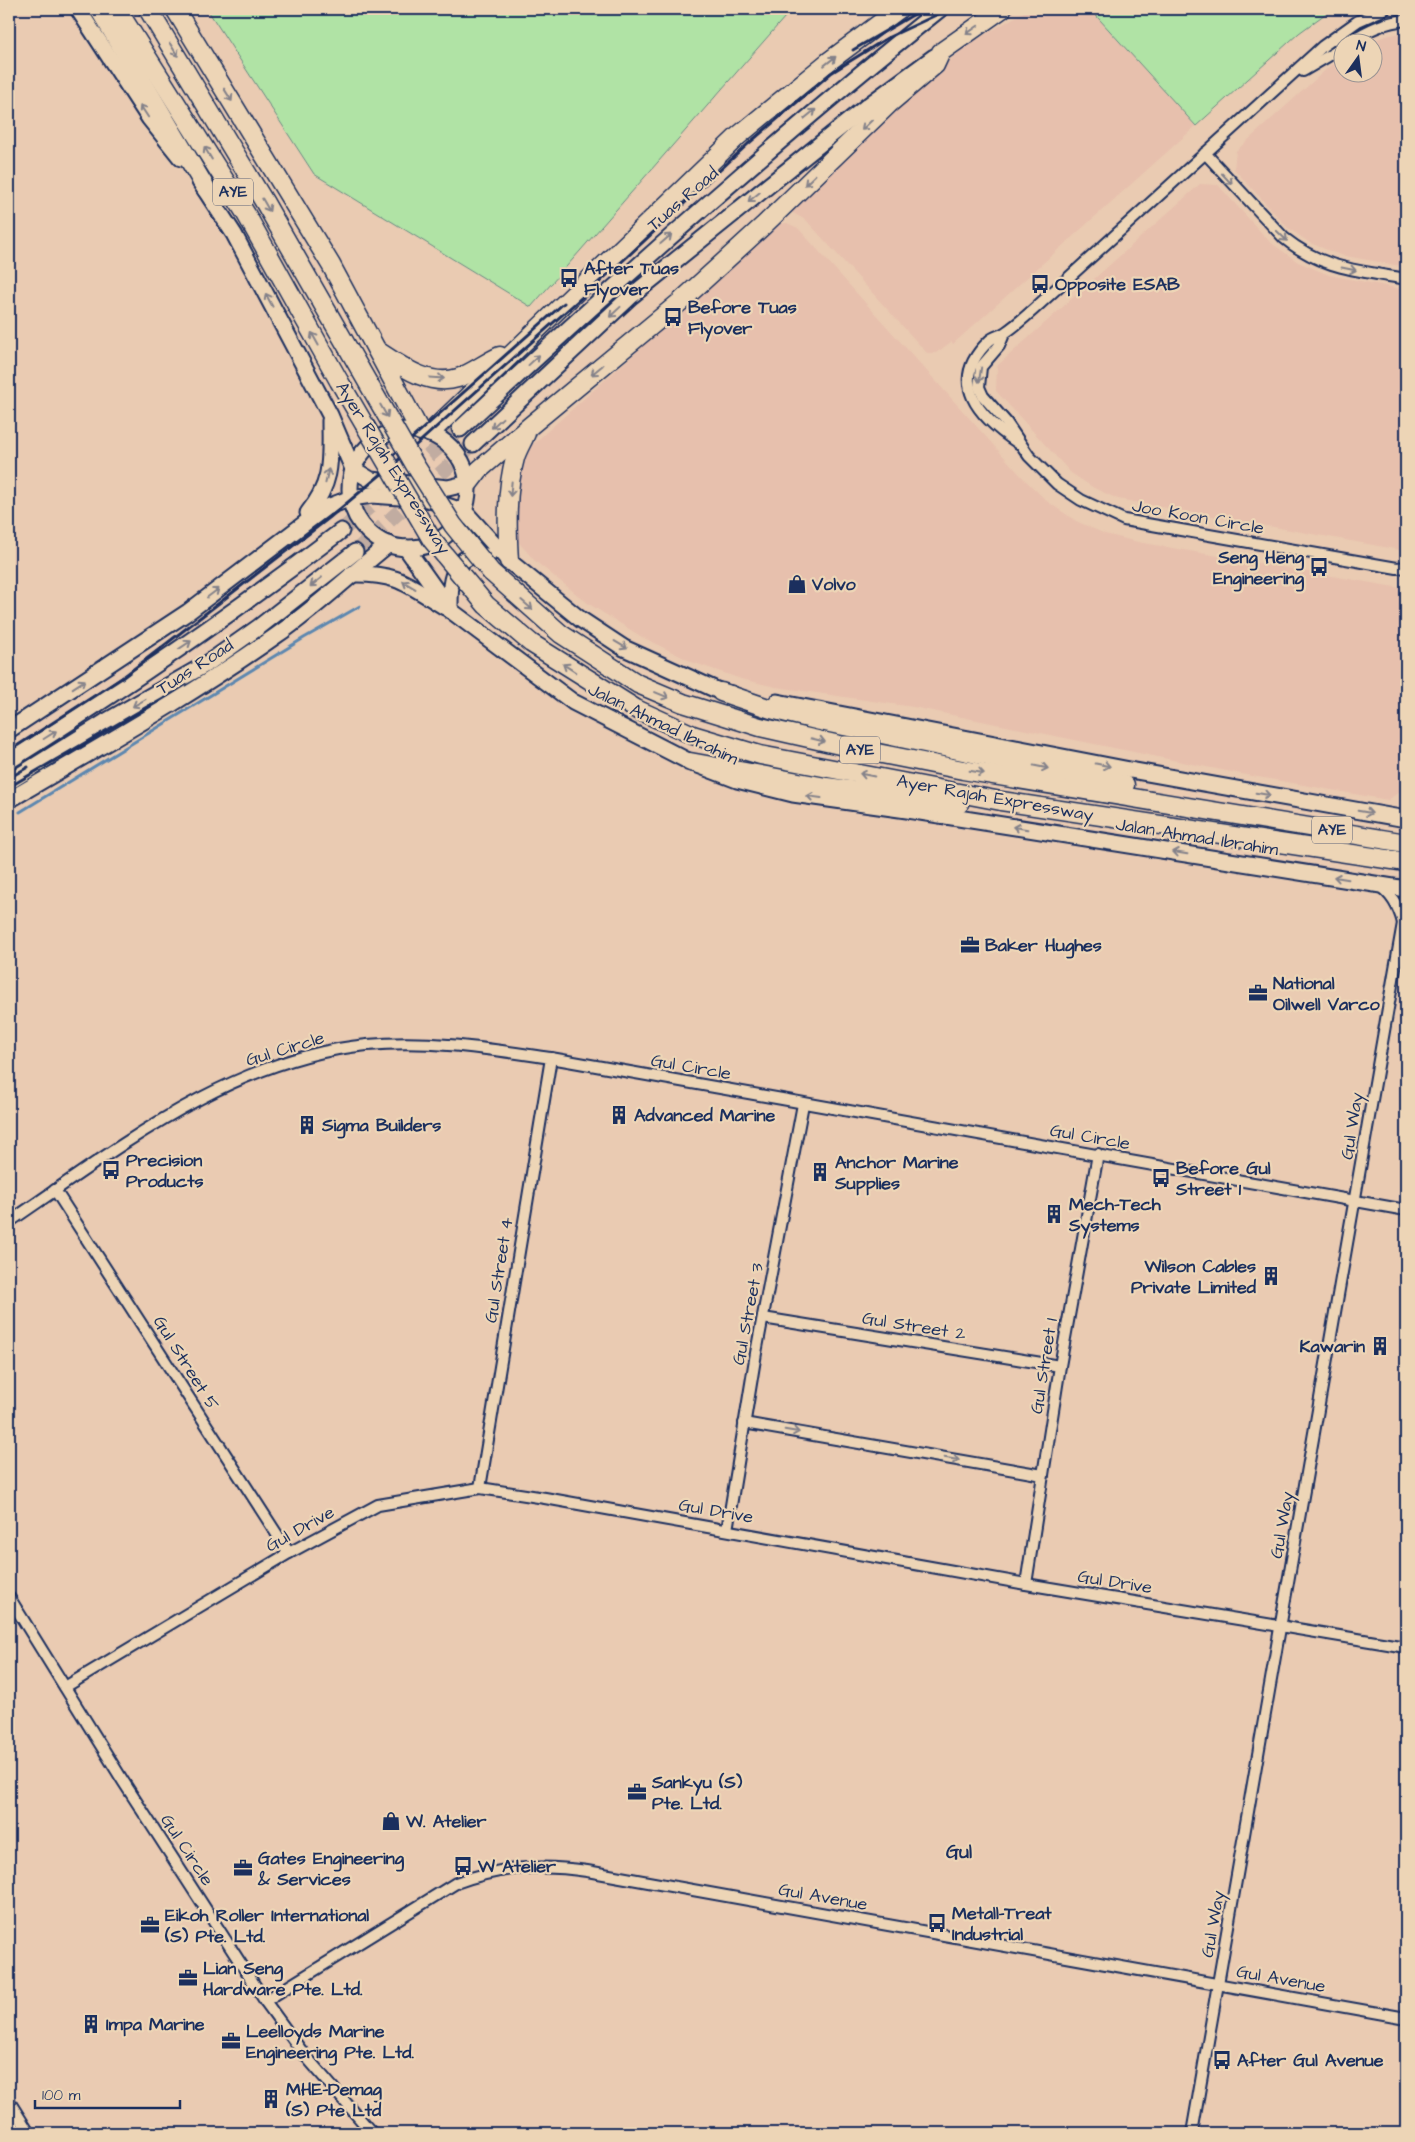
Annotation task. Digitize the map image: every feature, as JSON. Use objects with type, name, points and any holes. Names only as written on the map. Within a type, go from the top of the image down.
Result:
[{"type":"highway","points":[[98,9],[207,190]]},
{"type":"highway","name":"Ayer Rajah Expressway","points":[[117,9],[246,214],[339,382],[432,540],[486,605],[530,643],[636,709],[693,735],[760,755],[1001,801],[1406,862]]},
{"type":"highway","name":"Ayer Rajah Expressway","points":[[148,9],[260,194],[415,465],[454,525],[491,572],[561,634],[638,684],[682,704],[760,727],[963,770],[1271,819],[1406,843]]},
{"type":"highway","points":[[175,9],[321,249],[425,432],[514,350],[738,136],[828,62],[899,9]]},
{"type":"highway","points":[[469,483],[480,470],[530,426],[680,302],[763,226],[889,104],[935,66],[941,52],[1002,9]]},
{"type":"highway","points":[[378,351],[408,370],[433,379],[458,378],[514,350]]},
{"type":"highway","points":[[509,561],[508,534],[515,457],[530,426]]},
{"type":"highway","points":[[721,692],[771,709],[820,721],[1115,782],[1271,819]]},
{"type":"highway","points":[[690,762],[826,787],[953,803],[983,805],[1001,801]]},
{"type":"main road","points":[[78,9],[149,118],[207,190],[234,234],[330,415],[353,469],[370,480],[448,488],[469,483]]},
{"type":"main road","name":"Tuas Road","points":[[460,429],[614,284],[773,145],[940,9]]},
{"type":"main road","points":[[473,444],[630,298],[866,107],[941,52]]},
{"type":"main road","points":[[280,544],[321,498],[326,485],[330,456],[330,415]]},
{"type":"main road","points":[[406,430],[425,432],[444,441],[456,452],[465,467],[469,483],[464,512],[458,523],[439,541],[427,546],[406,548],[388,544],[368,531],[354,510],[350,484],[353,469],[364,451],[380,438],[406,430]]},
{"type":"main road","points":[[9,730],[188,612],[325,508],[351,498],[372,495],[427,499],[464,512],[509,561],[580,619],[624,648],[721,692],[1130,770],[1406,819]]},
{"type":"main road","name":"Tuas Road","points":[[9,761],[88,712],[254,598],[341,531]]},
{"type":"main road","name":"Tuas Road","points":[[9,800],[168,707],[279,634],[388,544]]},
{"type":"main road","name":"Jalan Ahmad Ibrahim","points":[[406,548],[450,610],[573,702],[690,762],[737,780],[794,794],[914,811],[1406,889]]},
{"type":"main road","name":"Tuas Road","points":[[9,782],[105,722],[208,663],[259,628],[355,552]]},
{"type":"main road","points":[[450,610],[452,578],[462,562],[468,557],[489,556],[509,561]]},
{"type":"main road","points":[[352,574],[377,574],[399,579],[450,610]]},
{"type":"street","name":"Joo Koon Circle","points":[[1385,9],[1358,21],[1323,46],[1290,78],[1004,334],[991,339],[973,359],[968,372],[969,392],[974,402],[998,430],[1018,443],[1057,484],[1081,500],[1124,520],[1401,567],[1406,573]]},
{"type":"street","points":[[1367,32],[1385,24],[1406,20]]},
{"type":"street","name":"Joo Koon Circle","points":[[1290,78],[1332,54]]},
{"type":"street","points":[[1205,153],[1284,238],[1299,250],[1319,261],[1406,279]]},
{"type":"street","points":[[1388,816],[1406,809]]},
{"type":"street","name":"Gul Way","points":[[1192,2133],[1405,920],[1398,905],[1386,890],[1375,883]]},
{"type":"street","name":"Gul Circle","points":[[9,1222],[179,1110],[209,1093],[291,1061],[329,1051],[366,1045],[408,1043],[454,1044],[551,1058],[1406,1210]]},
{"type":"street","name":"Gul Street 4","points":[[480,1488],[551,1058]]},
{"type":"street","name":"Gul Street 3","points":[[727,1530],[762,1318],[803,1104]]},
{"type":"street","name":"Gul Street 1","points":[[1026,1584],[1060,1366],[1098,1154]]},
{"type":"street","name":"Gul Street 5","points":[[56,1190],[289,1553]]},
{"type":"street","name":"Gul Street 2","points":[[762,1318],[1060,1366]]},
{"type":"street","points":[[744,1423],[1043,1475]]},
{"type":"street","name":"Gul Drive","points":[[65,1687],[289,1553],[378,1505],[480,1488],[1026,1584],[1406,1646]]},
{"type":"street","name":"Gul Circle","points":[[9,1597],[265,2001],[303,2053],[372,2133]]},
{"type":"street","name":"Gul Avenue","points":[[265,2001],[456,1883],[479,1874],[523,1867],[567,1868],[587,1871],[1406,2018]]},
{"type":"street","points":[[9,2100],[29,2133]]},
{"type":"shaded area","points":[[1029,9],[1090,9],[1196,126],[953,344],[951,342],[936,353],[927,353],[806,220],[789,211],[891,112],[967,45]]},
{"type":"shaded area","points":[[1406,32],[1406,267],[1340,255],[1310,243],[1287,227],[1234,169],[1236,151],[1332,65],[1332,82],[1382,82],[1382,37]]},
{"type":"shaded area","points":[[1200,184],[1218,185],[1270,242],[1298,262],[1329,275],[1406,290],[1406,551],[1118,499],[1094,488],[1071,473],[996,391],[997,366]]},
{"type":"shaded area","points":[[787,223],[798,228],[1025,480],[1048,502],[1076,521],[1105,534],[1138,542],[1406,589],[1406,787],[1388,800],[1241,774],[913,707],[776,687],[741,679],[692,662],[642,637],[589,604],[535,561],[513,536],[522,454],[780,224]]},
{"type":"green space","points":[[207,9],[792,9],[531,307],[314,174]]},
{"type":"green space","points":[[1090,9],[1332,9],[1299,33],[1196,126]]},
{"type":"waterway","points":[[20,812],[304,638],[360,606]]},
{"type":"tunnel","points":[[341,531],[460,429]]},
{"type":"tunnel","points":[[355,552],[473,444]]},
{"type":"railway","points":[[853,50],[923,9]]},
{"type":"railway","points":[[9,751],[122,678],[329,518],[415,446],[627,257],[748,144],[831,73],[887,38],[949,9]]},
{"type":"railway","points":[[1379,9],[1406,13]]},
{"type":"railway","points":[[392,456],[564,303]]},
{"type":"railway","points":[[9,787],[152,704]]},
{"type":"railway","points":[[9,778],[28,767]]},
{"type":"place","name":"After Tuas Flyover","points":[[569,278]]},
{"type":"place","name":"Opposite ESAB","points":[[1040,284]]},
{"type":"place","name":"Before Tuas Flyover","points":[[673,317]]},
{"type":"place","name":"Seng Heng Engineering","points":[[1319,567]]},
{"type":"place","name":"Volvo","points":[[797,584]]},
{"type":"place","name":"Baker Hughes","points":[[970,945]]},
{"type":"place","name":"National Oilwell Varco","points":[[1258,993]]},
{"type":"place","name":"Advanced Marine","points":[[619,1115]]},
{"type":"place","name":"Sigma Builders","points":[[307,1125]]},
{"type":"place","name":"Precision Products","points":[[111,1170]]},
{"type":"place","name":"Anchor Marine Supplies","points":[[820,1172]]},
{"type":"place","name":"Before Gul Street 1","points":[[1161,1178]]},
{"type":"place","name":"Mech-Tech Systems","points":[[1054,1214]]},
{"type":"place","name":"Wilson Cables Private Limited","points":[[1271,1276]]},
{"type":"place","name":"Kawarin","points":[[1380,1346]]},
{"type":"place","name":"Sankyu (S) Pte. Ltd.","points":[[637,1792]]},
{"type":"place","name":"W. Atelier","points":[[391,1821]]},
{"type":"place","name":"W Atelier","points":[[463,1866]]},
{"type":"place","name":"Gates Engineering & Services","points":[[243,1868]]},
{"type":"place","name":"Metall-Treat Industrial","points":[[937,1923]]},
{"type":"place","name":"Eikoh Roller International (S) Pte. Ltd.","points":[[150,1925]]},
{"type":"place","name":"Lian Seng Hardware Pte. Ltd.","points":[[188,1978]]},
{"type":"place","name":"Impa Marine","points":[[91,2024]]},
{"type":"place","name":"Leelloyds Marine Engineering Pte. Ltd.","points":[[231,2041]]},
{"type":"place","name":"After Gul Avenue","points":[[1222,2060]]},
{"type":"place","name":"MHE-Demag (S) Pte Ltd","points":[[271,2099]]},
{"type":"district","name":"Gul","points":[[959,1852]]}]
